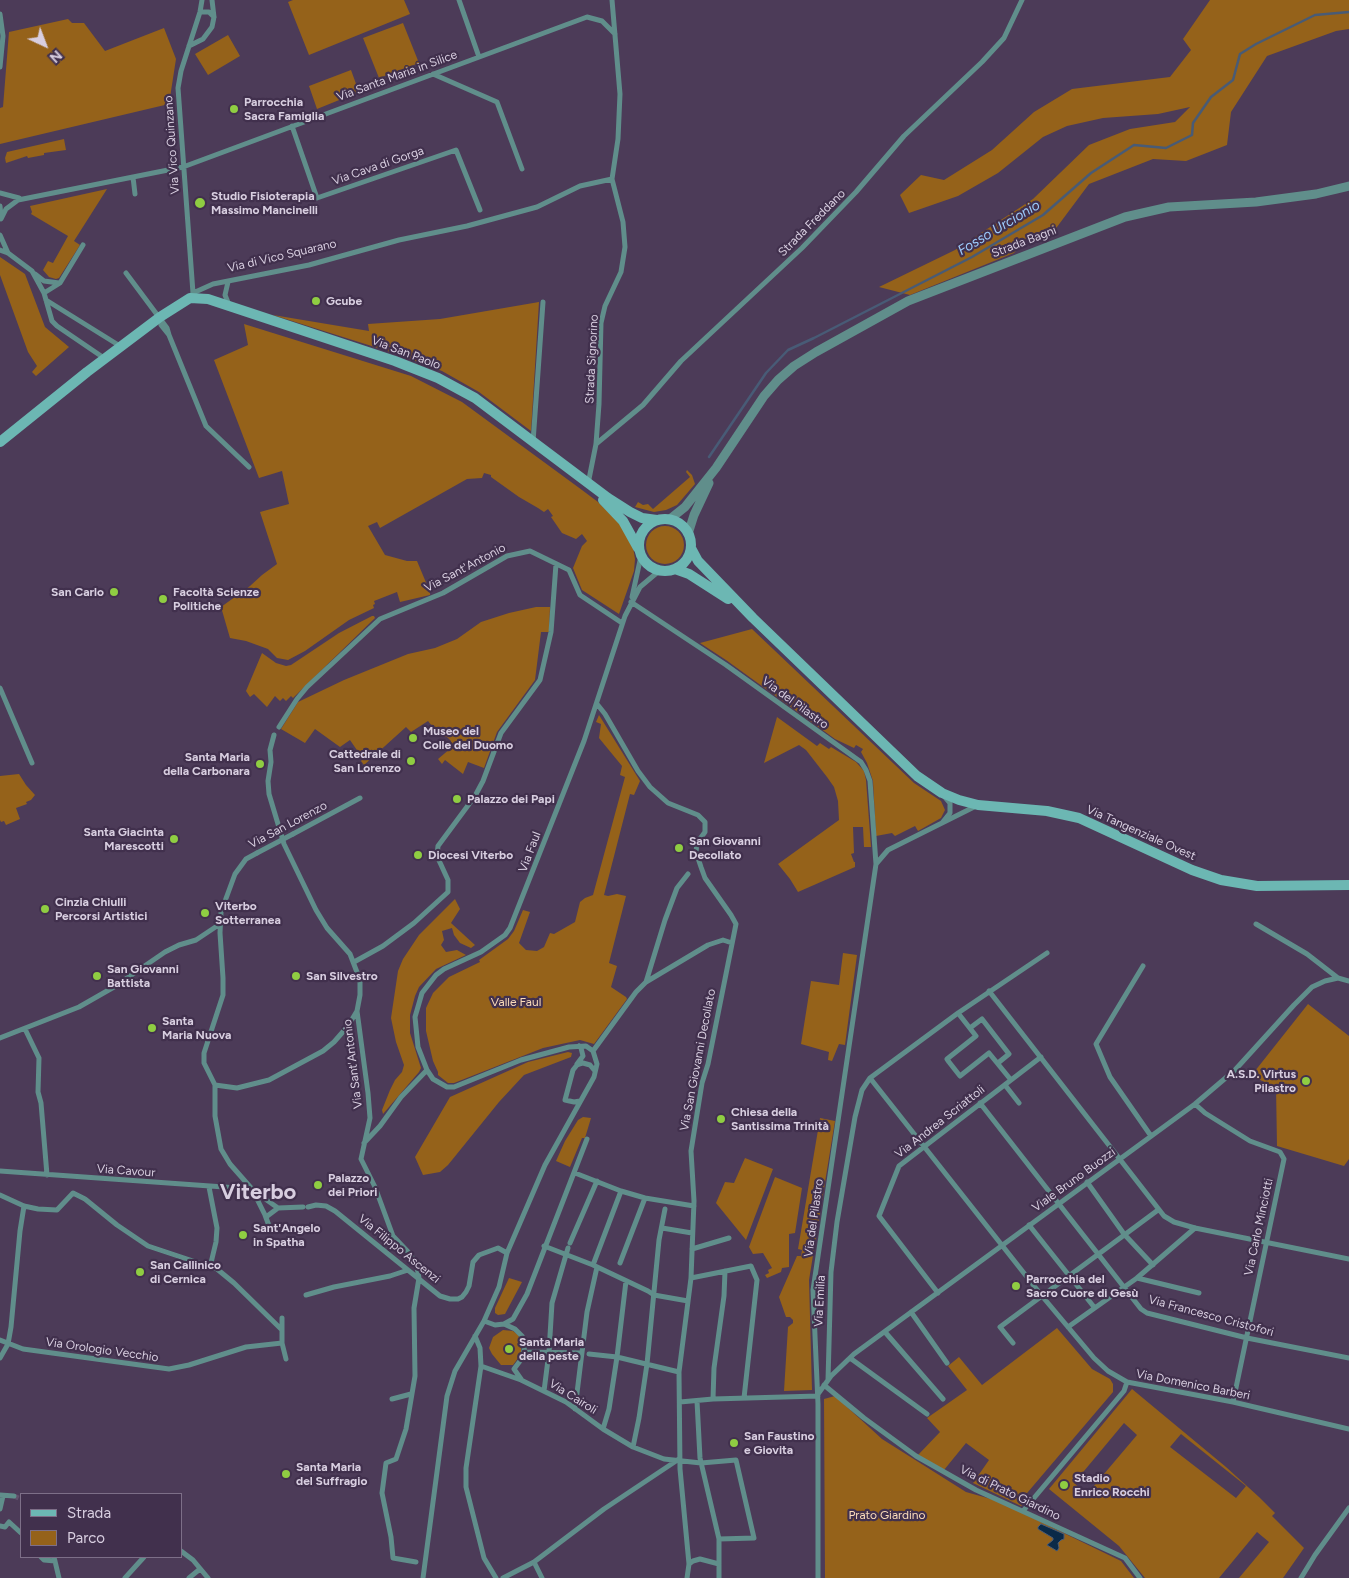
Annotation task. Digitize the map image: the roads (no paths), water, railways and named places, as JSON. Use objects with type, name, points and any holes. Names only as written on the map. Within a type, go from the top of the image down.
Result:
[{"type":"main road","name":"Via San Paolo","points":[[191,295],[395,361],[438,378],[475,398],[588,485],[630,512],[642,518],[657,520]]},
{"type":"main road","name":"Via di Vico Squarano","points":[[0,442],[104,358],[191,295]]},
{"type":"main road","name":"Via San Paolo","points":[[588,485],[623,522],[640,553]]},
{"type":"main road","points":[[670,519],[682,525],[688,534],[691,548],[684,563],[675,569],[660,571],[649,566],[640,553],[639,541],[643,531],[650,523],[657,520],[670,519]]},
{"type":"main road","name":"Via Tangenziale Ovest","points":[[691,548],[698,561],[753,618],[917,776],[942,793],[978,805],[1047,811],[1079,818],[1192,870],[1221,880],[1257,886],[1349,886]]},
{"type":"main road","name":"Via Tangenziale Ovest","points":[[675,569],[690,574],[714,589],[753,618]]},
{"type":"street","name":"Via Vico Quinzano","points":[[191,295],[178,88],[202,0]]},
{"type":"street","points":[[189,46],[207,35],[212,26],[214,18],[212,0]]},
{"type":"street","points":[[460,0],[479,56]]},
{"type":"street","name":"Strada Signorino","points":[[588,485],[596,444],[601,323],[605,306],[621,272],[625,247],[623,222],[612,179],[618,139],[620,94],[612,0]]},
{"type":"street","name":"Strada Freddano","points":[[596,444],[642,405],[680,361],[802,248],[856,192],[904,136],[982,62],[1004,38],[1022,0]]},
{"type":"street","points":[[200,12],[209,12],[214,18]]},
{"type":"street","points":[[0,14],[4,36],[0,67]]},
{"type":"street","name":"Via Santa Maria in Silice","points":[[22,198],[183,167],[587,17],[602,21],[614,34]]},
{"type":"street","points":[[433,74],[498,102],[522,169]]},
{"type":"street","name":"Via Cava di Gorga","points":[[292,126],[317,198],[456,150],[480,210]]},
{"type":"street","points":[[133,177],[135,194]]},
{"type":"street","name":"Via di Vico Squarano","points":[[191,295],[213,284],[309,265],[399,240],[467,226],[537,207],[580,186],[612,179]]},
{"type":"street","name":"Strada Bagni","points":[[670,519],[685,506],[716,468],[764,396],[778,380],[794,366],[816,352],[908,301],[1125,217],[1169,207],[1256,202],[1316,194],[1349,186]]},
{"type":"street","points":[[0,193],[22,198]]},
{"type":"street","points":[[0,220],[10,205],[22,198]]},
{"type":"street","points":[[0,206],[0,220]]},
{"type":"street","points":[[0,235],[8,253]]},
{"type":"street","points":[[44,293],[60,283],[83,245]]},
{"type":"street","points":[[0,250],[8,253],[32,271],[42,282],[52,321],[104,358]]},
{"type":"street","points":[[126,273],[160,317],[160,325],[169,335],[206,426],[248,467]]},
{"type":"street","points":[[42,282],[60,283]]},
{"type":"street","points":[[228,282],[224,295],[229,306]]},
{"type":"street","points":[[46,300],[120,346]]},
{"type":"street","points":[[533,443],[543,302]]},
{"type":"street","name":"Strada Bagni","points":[[688,534],[694,515],[716,468]]},
{"type":"street","name":"Via Sant'Antonio","points":[[279,727],[307,687],[380,619],[443,593],[507,556],[530,551],[569,570],[580,595],[622,623]]},
{"type":"street","name":"Via Faul","points":[[631,602],[640,553]]},
{"type":"street","points":[[354,962],[383,946],[414,923],[448,892],[448,880],[437,856],[438,846],[475,796],[483,781],[500,733],[540,680],[551,632],[556,564]]},
{"type":"street","name":"Via Faul","points":[[427,1070],[418,1047],[416,1034],[415,1017],[422,993],[436,975],[444,969],[481,952],[505,936],[510,928],[597,704],[622,623],[640,587],[660,571]]},
{"type":"street","name":"Via del Pilastro","points":[[631,602],[726,665],[861,762],[870,781],[876,864],[813,1290],[818,1396],[818,1578]]},
{"type":"street","points":[[0,688],[32,763]]},
{"type":"street","name":"Via San Giovanni Decollato","points":[[597,704],[605,714],[638,771],[650,787],[668,803],[698,815],[705,822],[705,832],[697,843],[696,852],[706,878],[736,924],[708,1064],[702,1082],[691,1151],[694,1206],[691,1278],[679,1372],[680,1459],[689,1564],[687,1578]]},
{"type":"street","name":"Via Sant'Antonio","points":[[274,735],[270,750],[269,794],[284,844],[316,910],[327,928],[350,954],[360,980],[357,1012],[370,1118],[361,1159],[375,1187],[393,1236],[411,1255],[419,1278]]},
{"type":"street","points":[[941,823],[950,813],[950,803],[942,793]]},
{"type":"street","name":"Via San Lorenzo","points":[[252,1189],[230,1164],[221,1149],[215,1116],[215,1085],[204,1063],[204,1053],[223,995],[221,912],[236,874],[246,859],[360,798]]},
{"type":"street","points":[[876,864],[888,850],[978,805]]},
{"type":"street","points":[[646,982],[677,888],[688,874]]},
{"type":"street","points":[[0,1038],[72,1010],[95,998],[165,952],[178,945],[196,940],[220,924]]},
{"type":"street","points":[[1256,924],[1307,954],[1338,978],[1349,981]]},
{"type":"street","points":[[593,1051],[636,992],[646,982],[708,945],[723,940],[732,944]]},
{"type":"street","points":[[870,1078],[958,1013],[1047,953]]},
{"type":"street","points":[[1142,966],[1096,1044],[1110,1077],[1151,1136]]},
{"type":"street","name":"Viale Bruno Buozzi","points":[[818,1396],[826,1382],[850,1358],[1195,1104],[1240,1065],[1306,992],[1325,981],[1338,978]]},
{"type":"street","points":[[990,992],[1164,1216],[1174,1222],[1195,1228],[1349,1259]]},
{"type":"street","points":[[215,1085],[237,1088],[269,1080],[312,1058],[334,1042],[357,1012]]},
{"type":"street","points":[[958,1013],[976,1036],[947,1059],[960,1076],[990,1053],[1011,1080]]},
{"type":"street","points":[[970,1028],[982,1019],[1010,1054],[998,1063]]},
{"type":"street","points":[[25,1029],[39,1058],[38,1092],[41,1103],[47,1175]]},
{"type":"street","points":[[578,1046],[581,1048],[583,1056],[572,1074],[566,1100],[580,1101]]},
{"type":"street","points":[[364,1144],[401,1097],[427,1070],[433,1079],[440,1084],[454,1087],[521,1060],[578,1046],[586,1046],[593,1051],[597,1064],[595,1072],[545,1165],[507,1252],[499,1287],[484,1321],[455,1371],[446,1396],[423,1578]]},
{"type":"street","name":"Via Andrea Scriattoli","points":[[938,1293],[879,1216],[899,1166],[1041,1057]]},
{"type":"street","points":[[577,1065],[587,1063],[595,1072]]},
{"type":"street","name":"Via Domenico Barberi","points":[[870,1078],[1042,1296],[1094,1358],[1108,1371],[1127,1382],[1233,1402],[1349,1429]]},
{"type":"street","name":"Via Emilia","points":[[826,1382],[830,1282],[837,1222],[855,1117],[862,1090],[870,1078]]},
{"type":"street","points":[[1005,1084],[1020,1103]]},
{"type":"street","name":"Via Francesco Cristofori","points":[[980,1102],[1135,1304],[1147,1313],[1247,1338],[1349,1358]]},
{"type":"street","name":"Via Carlo Minciotti","points":[[1195,1104],[1205,1113],[1250,1141],[1280,1152],[1284,1159],[1265,1242],[1233,1402]]},
{"type":"street","points":[[484,1321],[495,1325],[504,1324],[513,1319],[527,1294],[587,1139]]},
{"type":"street","name":"Via Cavour","points":[[0,1171],[252,1189]]},
{"type":"street","points":[[574,1173],[621,1192],[694,1206]]},
{"type":"street","points":[[544,1391],[552,1303],[568,1248],[597,1181]]},
{"type":"street","points":[[1087,1182],[1124,1234],[1153,1265]]},
{"type":"street","points":[[209,1186],[216,1228],[216,1242],[210,1266]]},
{"type":"street","points":[[252,1189],[271,1231]]},
{"type":"street","points":[[252,1189],[278,1208],[266,1217]]},
{"type":"street","points":[[576,1409],[585,1354],[587,1312],[595,1266],[621,1192]]},
{"type":"street","points":[[0,1195],[24,1206],[57,1210],[73,1193],[148,1246],[217,1269],[281,1329]]},
{"type":"street","points":[[616,1276],[645,1198]]},
{"type":"street","points":[[0,1358],[8,1344],[11,1327],[24,1206]]},
{"type":"street","name":"Via Filippo Ascenzi","points":[[278,1208],[326,1206],[335,1211],[440,1296],[450,1300],[458,1300],[466,1292],[469,1286],[473,1262],[479,1255],[498,1248],[507,1252]]},
{"type":"street","points":[[633,1447],[640,1418],[659,1240],[665,1208]]},
{"type":"street","points":[[1014,1343],[1000,1327],[1158,1210]]},
{"type":"street","points":[[1029,1225],[1094,1307]]},
{"type":"street","points":[[662,1228],[692,1233]]},
{"type":"street","points":[[1068,1327],[1137,1278],[1195,1228]]},
{"type":"street","points":[[692,1249],[729,1238]]},
{"type":"street","points":[[544,1246],[568,1248],[595,1266],[654,1295],[688,1302]]},
{"type":"street","points":[[691,1278],[750,1266],[757,1280],[744,1398]]},
{"type":"street","points":[[306,1296],[334,1287],[390,1276],[408,1270]]},
{"type":"street","points":[[713,1399],[714,1368],[724,1296],[725,1271]]},
{"type":"street","points":[[416,1562],[393,1558],[391,1537],[382,1493],[386,1463],[396,1459],[406,1429],[411,1394],[416,1376],[414,1308],[419,1278]]},
{"type":"street","points":[[1137,1278],[1199,1293]]},
{"type":"street","points":[[603,1429],[617,1357],[626,1281]]},
{"type":"street","points":[[911,1312],[947,1363]]},
{"type":"street","points":[[282,1318],[282,1342],[286,1359]]},
{"type":"street","points":[[504,1324],[515,1328],[525,1343],[523,1357],[514,1369],[521,1380]]},
{"type":"street","points":[[885,1332],[943,1398]]},
{"type":"street","points":[[475,1336],[480,1348],[481,1366],[466,1468],[466,1487],[483,1552],[496,1578]]},
{"type":"street","name":"Via Orologio Vecchio","points":[[0,1340],[23,1349],[169,1368],[189,1365],[246,1346],[282,1342]]},
{"type":"street","points":[[525,1352],[617,1357],[679,1372]]},
{"type":"street","points":[[850,1358],[927,1414]]},
{"type":"street","name":"Via Cairoli","points":[[481,1366],[521,1380],[544,1391],[576,1409],[603,1429],[633,1447],[664,1459],[680,1459],[702,1463],[736,1460],[754,1538],[719,1539]]},
{"type":"street","name":"Via di Prato Giardino","points":[[826,1382],[864,1418],[916,1456],[976,1490],[1125,1558],[1140,1578]]},
{"type":"street","points":[[1023,1511],[1124,1391],[1127,1382]]},
{"type":"street","points":[[392,1399],[411,1394]]},
{"type":"street","points":[[680,1402],[713,1399],[818,1396]]},
{"type":"street","points":[[697,1400],[702,1463],[719,1539],[719,1578]]},
{"type":"street","points":[[502,1578],[534,1562],[604,1508],[680,1459]]},
{"type":"street","points":[[0,1509],[1,1495],[14,1496]]},
{"type":"street","points":[[1301,1578],[1349,1508]]},
{"type":"street","points":[[0,1526],[5,1527],[9,1522],[20,1532]]},
{"type":"street","points":[[182,1552],[208,1578]]},
{"type":"street","points":[[42,1558],[44,1560],[55,1559],[59,1578]]},
{"type":"street","points":[[125,1578],[143,1558]]},
{"type":"street","points":[[689,1564],[700,1559],[719,1564]]},
{"type":"street","points":[[534,1562],[542,1578]]},
{"type":"street","points":[[190,1578],[200,1569]]},
{"type":"water","points":[[1041,1524],[1064,1534],[1064,1539],[1058,1543],[1059,1548],[1057,1551],[1047,1545],[1053,1538],[1038,1529]]},
{"type":"waterway","name":"Fosso Urcionio","points":[[709,457],[766,373],[788,350],[972,257],[1043,215],[1091,173],[1134,145],[1166,148],[1192,135],[1193,123],[1211,97],[1233,80],[1240,54],[1315,15],[1349,12]]},
{"type":"tunnel","points":[[14,1496],[20,1499]]},
{"type":"place","name":"Parrocchia Sacra Famiglia","points":[[234,109]]},
{"type":"place","name":"Studio Fisioterapia Massimo Mancinelli","points":[[200,203]]},
{"type":"place","name":"Gcube","points":[[316,301]]},
{"type":"place","name":"San Carlo","points":[[114,592]]},
{"type":"place","name":"Facoltà Scienze Politiche","points":[[163,599]]},
{"type":"place","name":"Museo del Colle del Duomo","points":[[413,738]]},
{"type":"place","name":"Cattedrale di San Lorenzo","points":[[411,761]]},
{"type":"place","name":"Santa Maria della Carbonara","points":[[260,764]]},
{"type":"place","name":"Palazzo dei Papi","points":[[457,799]]},
{"type":"place","name":"Santa Giacinta Marescotti","points":[[174,839]]},
{"type":"place","name":"San Giovanni Decollato","points":[[679,848]]},
{"type":"place","name":"Diocesi Viterbo","points":[[418,855]]},
{"type":"place","name":"Cinzia Chiulli Percorsi Artistici","points":[[45,909]]},
{"type":"place","name":"Viterbo Sotterranea","points":[[205,913]]},
{"type":"place","name":"San Giovanni Battista","points":[[97,976]]},
{"type":"place","name":"San Silvestro","points":[[296,976]]},
{"type":"place","name":"Santa Maria Nuova","points":[[152,1028]]},
{"type":"place","name":"A.S.D. Virtus Pilastro","points":[[1306,1081]]},
{"type":"place","name":"Chiesa della Santissima Trinità","points":[[721,1119]]},
{"type":"place","name":"Palazzo dei Priori","points":[[318,1185]]},
{"type":"place","name":"Sant'Angelo in Spatha","points":[[243,1235]]},
{"type":"place","name":"San Callinico di Cernica","points":[[140,1272]]},
{"type":"place","name":"Parrocchia del Sacro Cuore di Gesù","points":[[1016,1286]]},
{"type":"place","name":"Santa Maria della peste","points":[[509,1349]]},
{"type":"place","name":"San Faustino e Giovita","points":[[734,1443]]},
{"type":"place","name":"Santa Maria del Suffragio","points":[[286,1474]]},
{"type":"place","name":"Stadio Enrico Rocchi","points":[[1064,1485]]},
{"type":"district","name":"Viterbo","points":[[258,1193]]},
{"type":"park label","name":"Valle Faul","points":[[516,1002]]},
{"type":"park label","name":"Prato Giardino","points":[[887,1515]]}]
